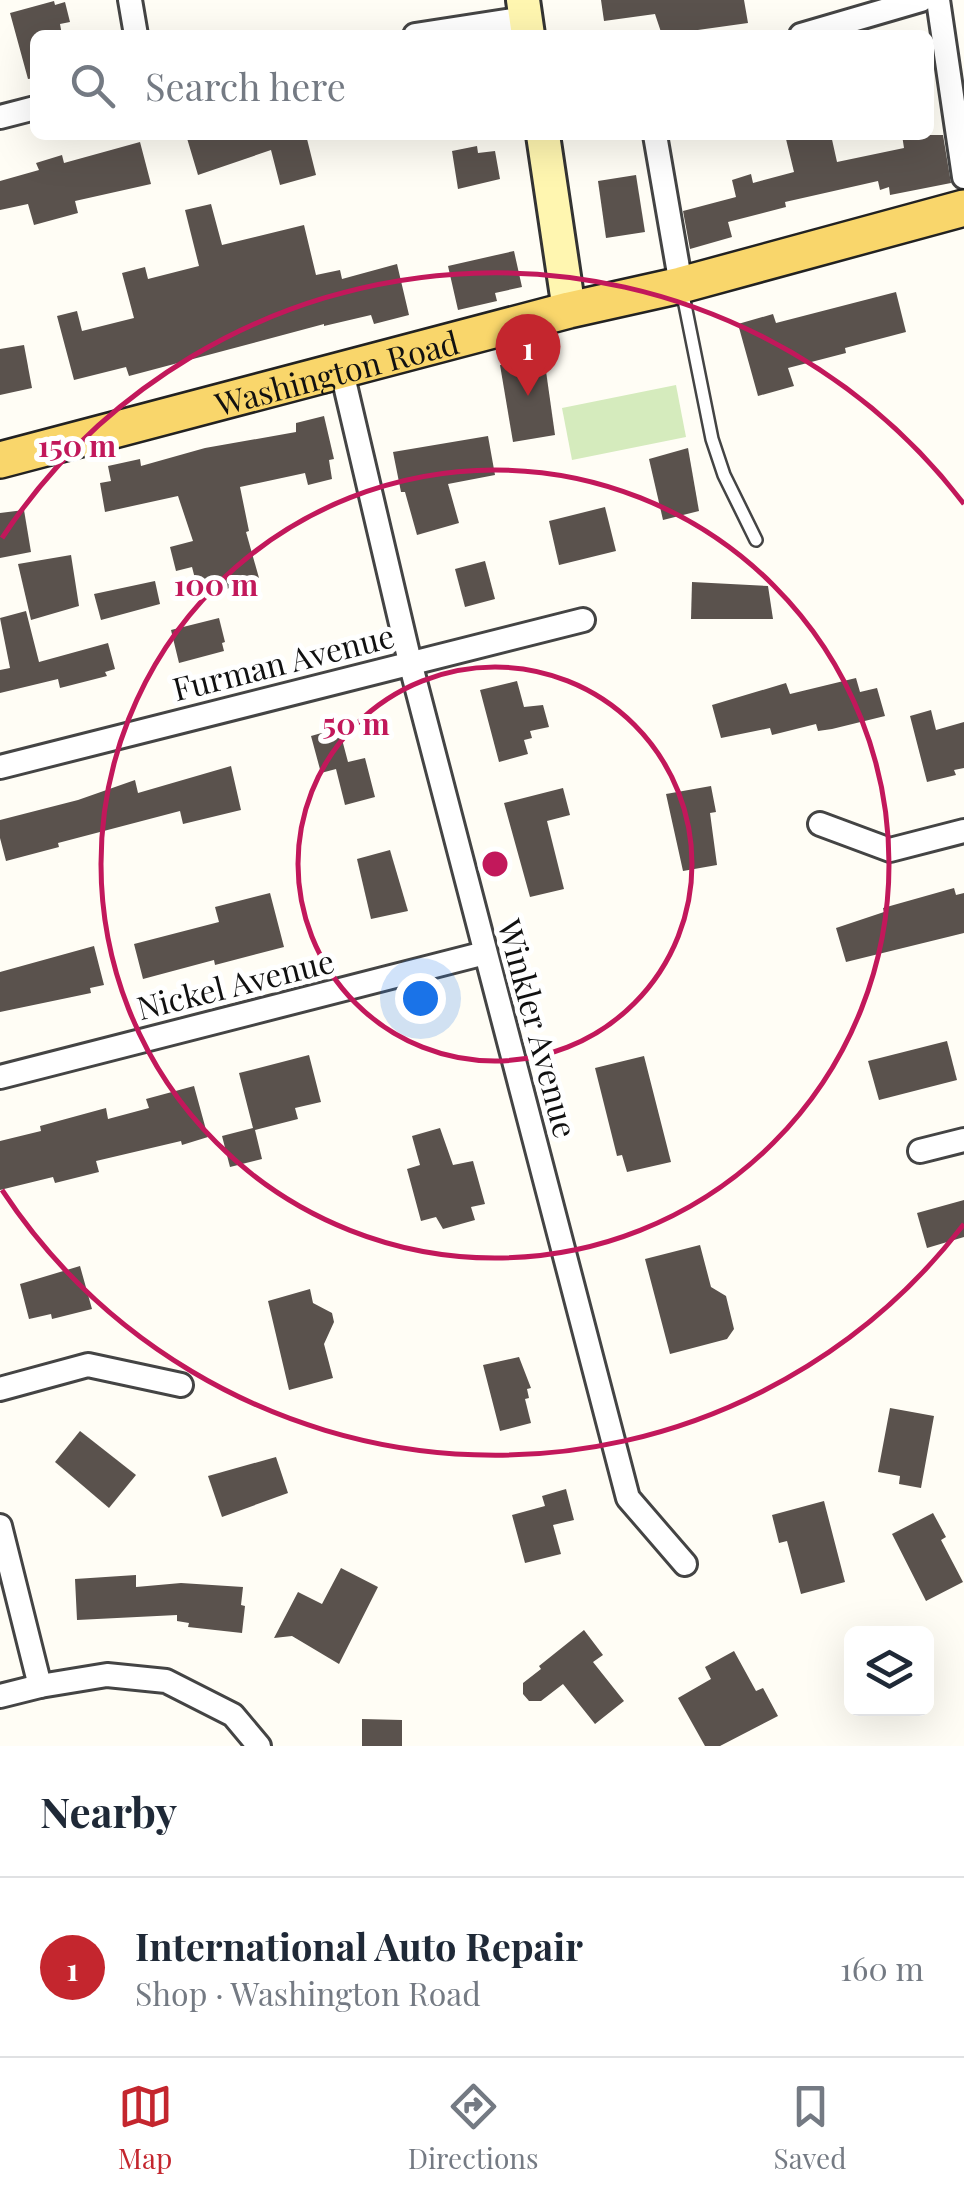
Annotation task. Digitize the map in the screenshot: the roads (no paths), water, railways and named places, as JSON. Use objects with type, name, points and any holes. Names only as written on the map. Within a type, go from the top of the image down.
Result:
[{"type":"main road","points":[[544,140],[570,310]]},
{"type":"main road","name":"Washington Road","points":[[0,460],[570,310],[680,286],[964,208]]},
{"type":"street","points":[[130,0],[135,30]]},
{"type":"street","points":[[818,30],[921,0]]},
{"type":"street","points":[[938,0],[964,177]]},
{"type":"street","points":[[448,30],[526,18]]},
{"type":"street","points":[[0,117],[30,109]]},
{"type":"street","points":[[656,140],[680,286]]},
{"type":"street","name":"Winkler Avenue","points":[[342,372],[410,662],[628,1498],[685,1564]]},
{"type":"street","name":"Furman Avenue","points":[[0,767],[583,620]]},
{"type":"street","points":[[820,824],[890,850],[964,832]]},
{"type":"street","name":"Nickel Avenue","points":[[0,1077],[485,952]]},
{"type":"street","points":[[920,1152],[964,1140]]},
{"type":"street","points":[[0,1389],[88,1365],[181,1386]]},
{"type":"street","points":[[0,1526],[40,1686]]},
{"type":"street","points":[[0,1696],[107,1675],[166,1681],[233,1715],[259,1746]]},
{"type":"lane","points":[[680,286],[712,439],[724,475],[756,540]]},
{"type":"place","name":"International Auto Repair","points":[[528,396]]}]
